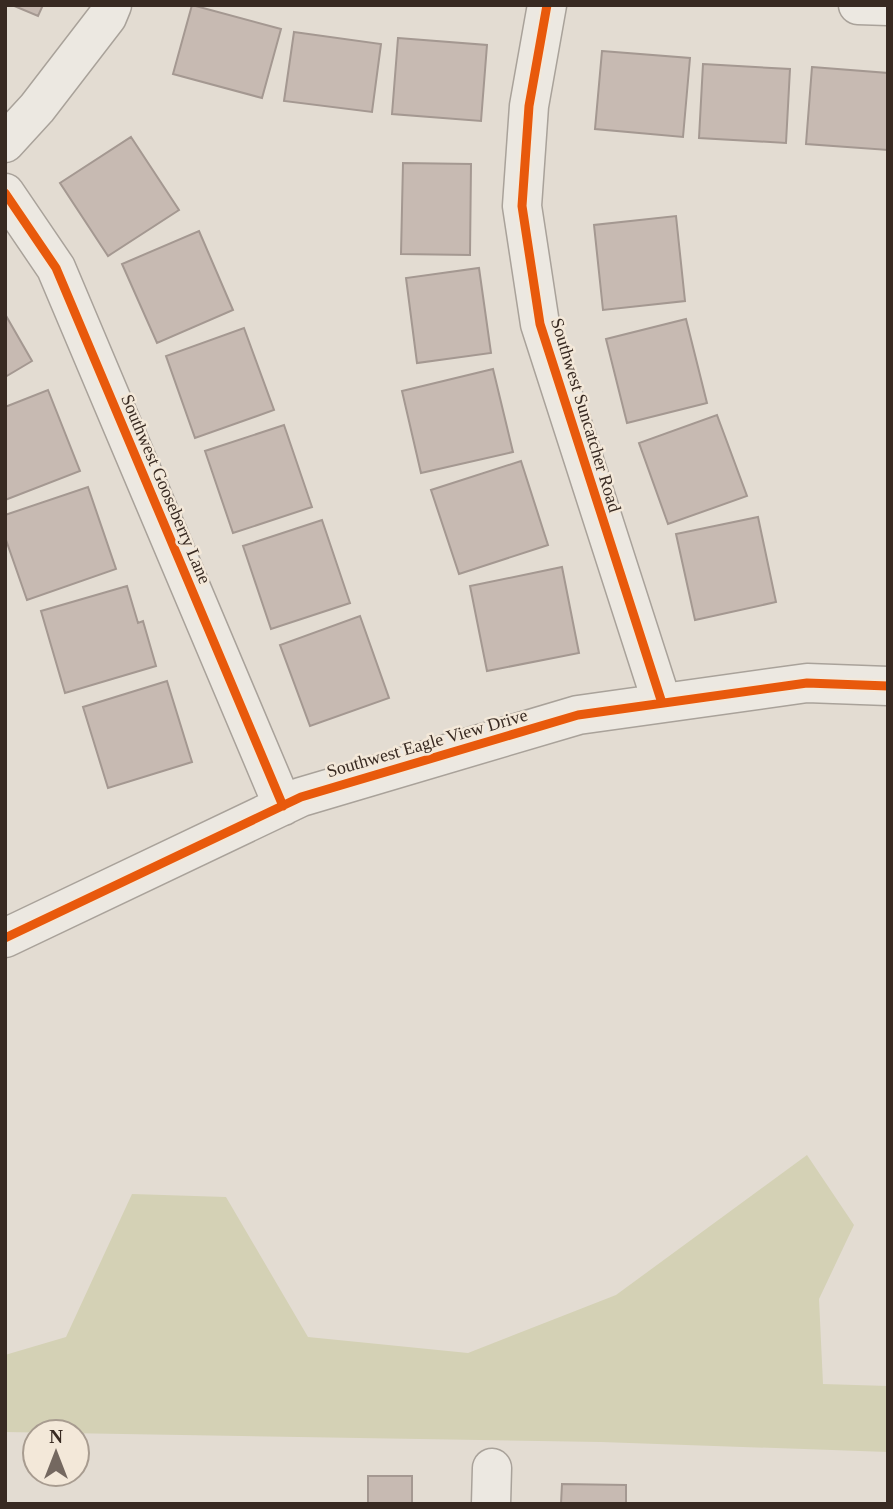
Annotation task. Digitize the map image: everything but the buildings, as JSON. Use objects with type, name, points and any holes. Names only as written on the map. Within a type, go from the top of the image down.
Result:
[{"type":"street","points":[[5,143],[37,108],[107,17],[112,5]]},
{"type":"street","name":"Southwest Suncatcher Road","points":[[547,5],[529,106],[522,206],[540,324],[662,703]]},
{"type":"street","points":[[858,5],[888,6]]},
{"type":"street","name":"Southwest Gooseberry Lane","points":[[5,193],[56,268],[283,806]]},
{"type":"street","name":"Southwest Eagle View Drive","points":[[5,938],[301,797],[578,715],[807,683],[888,686]]},
{"type":"shaded area","points":[[807,1155],[854,1225],[819,1299],[823,1384],[888,1386],[888,1452],[601,1442],[91,1433],[91,1418],[21,1418],[21,1432],[5,1432],[5,1355],[66,1337],[132,1194],[226,1197],[308,1337],[468,1353],[616,1295]]},
{"type":"cycle path","points":[[547,5],[529,106],[522,206],[540,324],[662,703]]},
{"type":"cycle path","points":[[5,193],[56,268],[283,806]]},
{"type":"cycle path","points":[[5,938],[301,797],[578,715],[807,683],[888,686]]}]
